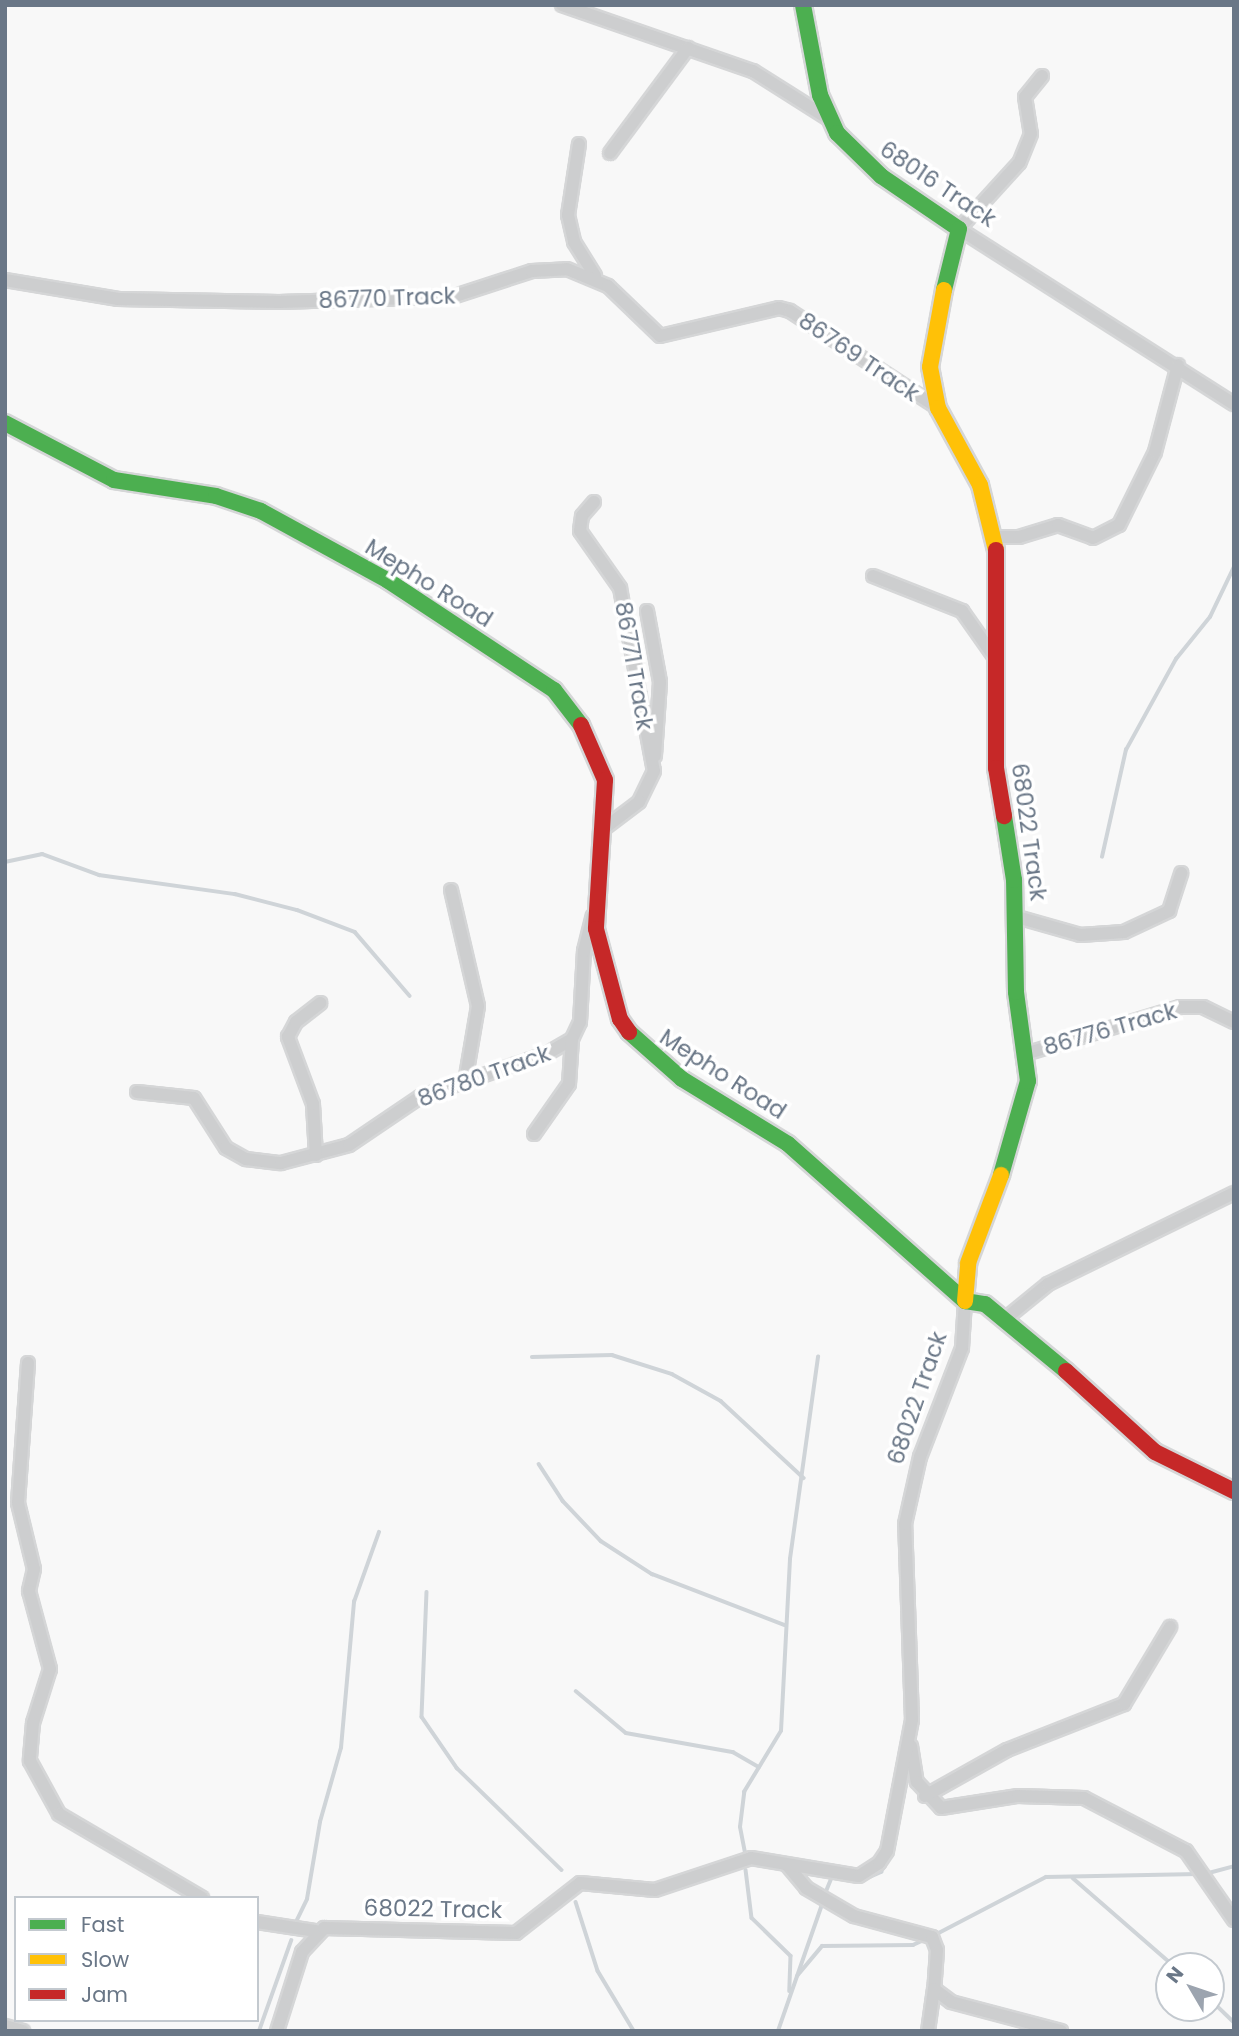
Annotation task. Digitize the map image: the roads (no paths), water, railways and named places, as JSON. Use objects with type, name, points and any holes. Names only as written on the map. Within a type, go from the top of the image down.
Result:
[{"type":"street","points":[[803,5],[810,54],[829,119]]},
{"type":"street","name":"68016 Track","points":[[568,6],[766,77],[829,119],[866,164],[959,229],[1178,365],[1234,404]]},
{"type":"street","points":[[610,153],[688,48]]},
{"type":"street","points":[[959,229],[1019,163],[1031,134],[1025,97],[1042,76]]},
{"type":"street","points":[[579,144],[568,215],[574,242],[595,277]]},
{"type":"street","name":"68022 Track","points":[[259,1922],[316,1931],[516,1933],[580,1883],[655,1890],[732,1862],[786,1864],[859,1876],[879,1863],[911,1739],[905,1524],[920,1457],[962,1348],[965,1301],[974,1241],[1025,1107],[1025,1054],[1016,992],[1017,917],[996,768],[996,537],[980,485],[938,408],[930,350],[959,229]]},
{"type":"street","name":"86770 Track","points":[[5,280],[128,300],[279,302],[452,297],[552,269],[595,277]]},
{"type":"street","name":"86769 Track","points":[[595,277],[660,335],[779,307],[815,323],[901,388],[938,408]]},
{"type":"street","points":[[996,537],[1019,537],[1058,525],[1093,538],[1119,524],[1155,452],[1178,365]]},
{"type":"street","name":"Mepho Road","points":[[5,423],[114,480],[216,496],[261,511],[387,580],[554,690],[590,737],[605,780],[606,827],[596,906],[607,980],[620,1019],[635,1042],[682,1079],[788,1144],[965,1301],[985,1304],[1005,1319],[1154,1451],[1234,1491]]},
{"type":"street","name":"86771 Track","points":[[594,502],[582,516],[580,531],[620,588],[654,771]]},
{"type":"street","points":[[873,576],[962,611],[995,658]]},
{"type":"street","points":[[606,827],[648,792],[654,771],[660,682],[647,611]]},
{"type":"street","points":[[1017,917],[1080,935],[1124,932],[1168,911],[1181,873]]},
{"type":"street","points":[[451,890],[478,1006],[465,1082]]},
{"type":"street","name":"86780 Track","points":[[137,1091],[194,1098],[226,1148],[246,1159],[281,1163],[316,1155],[370,1135],[420,1097],[572,1039],[580,1022],[584,951],[596,906]]},
{"type":"street","points":[[316,1155],[313,1104],[288,1037],[296,1022],[320,1003]]},
{"type":"street","name":"86776 Track","points":[[1025,1054],[1180,1007],[1203,1007],[1234,1022]]},
{"type":"street","points":[[534,1135],[569,1084],[572,1039]]},
{"type":"street","points":[[1005,1319],[1048,1284],[1234,1193]]},
{"type":"street","points":[[28,1363],[18,1503],[34,1569],[29,1591],[50,1669],[33,1723],[30,1761],[59,1814],[198,1896]]},
{"type":"street","points":[[925,1796],[1007,1750],[1124,1704],[1170,1627]]},
{"type":"street","points":[[911,1739],[917,1782],[925,1796],[953,1811],[1017,1796],[1084,1797],[1186,1851],[1234,1920]]},
{"type":"street","points":[[786,1864],[806,1888],[854,1916],[932,1937],[937,1950],[928,2031]]},
{"type":"street","points":[[277,2031],[302,1952],[316,1931]]},
{"type":"street","points":[[934,1989],[962,2007],[1061,2031]]},
{"type":"street","points":[[5,2026],[23,2031]]},
{"type":"waterway","points":[[1102,857],[1126,750],[1176,659],[1210,617],[1234,567]]},
{"type":"waterway","points":[[5,862],[42,854],[99,875],[235,894],[297,910],[355,932],[410,996]]},
{"type":"waterway","points":[[532,1357],[612,1355],[672,1374],[721,1401],[804,1478]]},
{"type":"waterway","points":[[745,1853],[740,1827],[744,1792],[781,1731],[790,1559],[818,1357]]},
{"type":"waterway","points":[[539,1464],[563,1501],[601,1541],[652,1574],[785,1625]]},
{"type":"waterway","points":[[296,1922],[307,1899],[320,1822],[341,1748],[354,1602],[379,1532]]},
{"type":"waterway","points":[[427,1592],[422,1717],[457,1768],[562,1870]]},
{"type":"waterway","points":[[576,1691],[626,1733],[733,1752],[759,1767]]},
{"type":"waterway","points":[[863,1880],[881,1872],[892,1853]]},
{"type":"waterway","points":[[1205,1874],[1234,1866]]},
{"type":"waterway","points":[[746,1870],[752,1918],[791,1956],[790,1991]]},
{"type":"waterway","points":[[933,1936],[1046,1877],[1198,1874]]},
{"type":"waterway","points":[[825,1894],[832,1877]]},
{"type":"waterway","points":[[1073,1878],[1158,1952]]},
{"type":"waterway","points":[[576,1902],[598,1971],[634,2031]]},
{"type":"waterway","points":[[778,2031],[823,1902]]},
{"type":"waterway","points":[[797,1976],[822,1946],[913,1945],[926,1939]]},
{"type":"waterway","points":[[259,2031],[291,1941]]},
{"type":"waterway","points":[[1225,2013],[1234,2022]]}]
